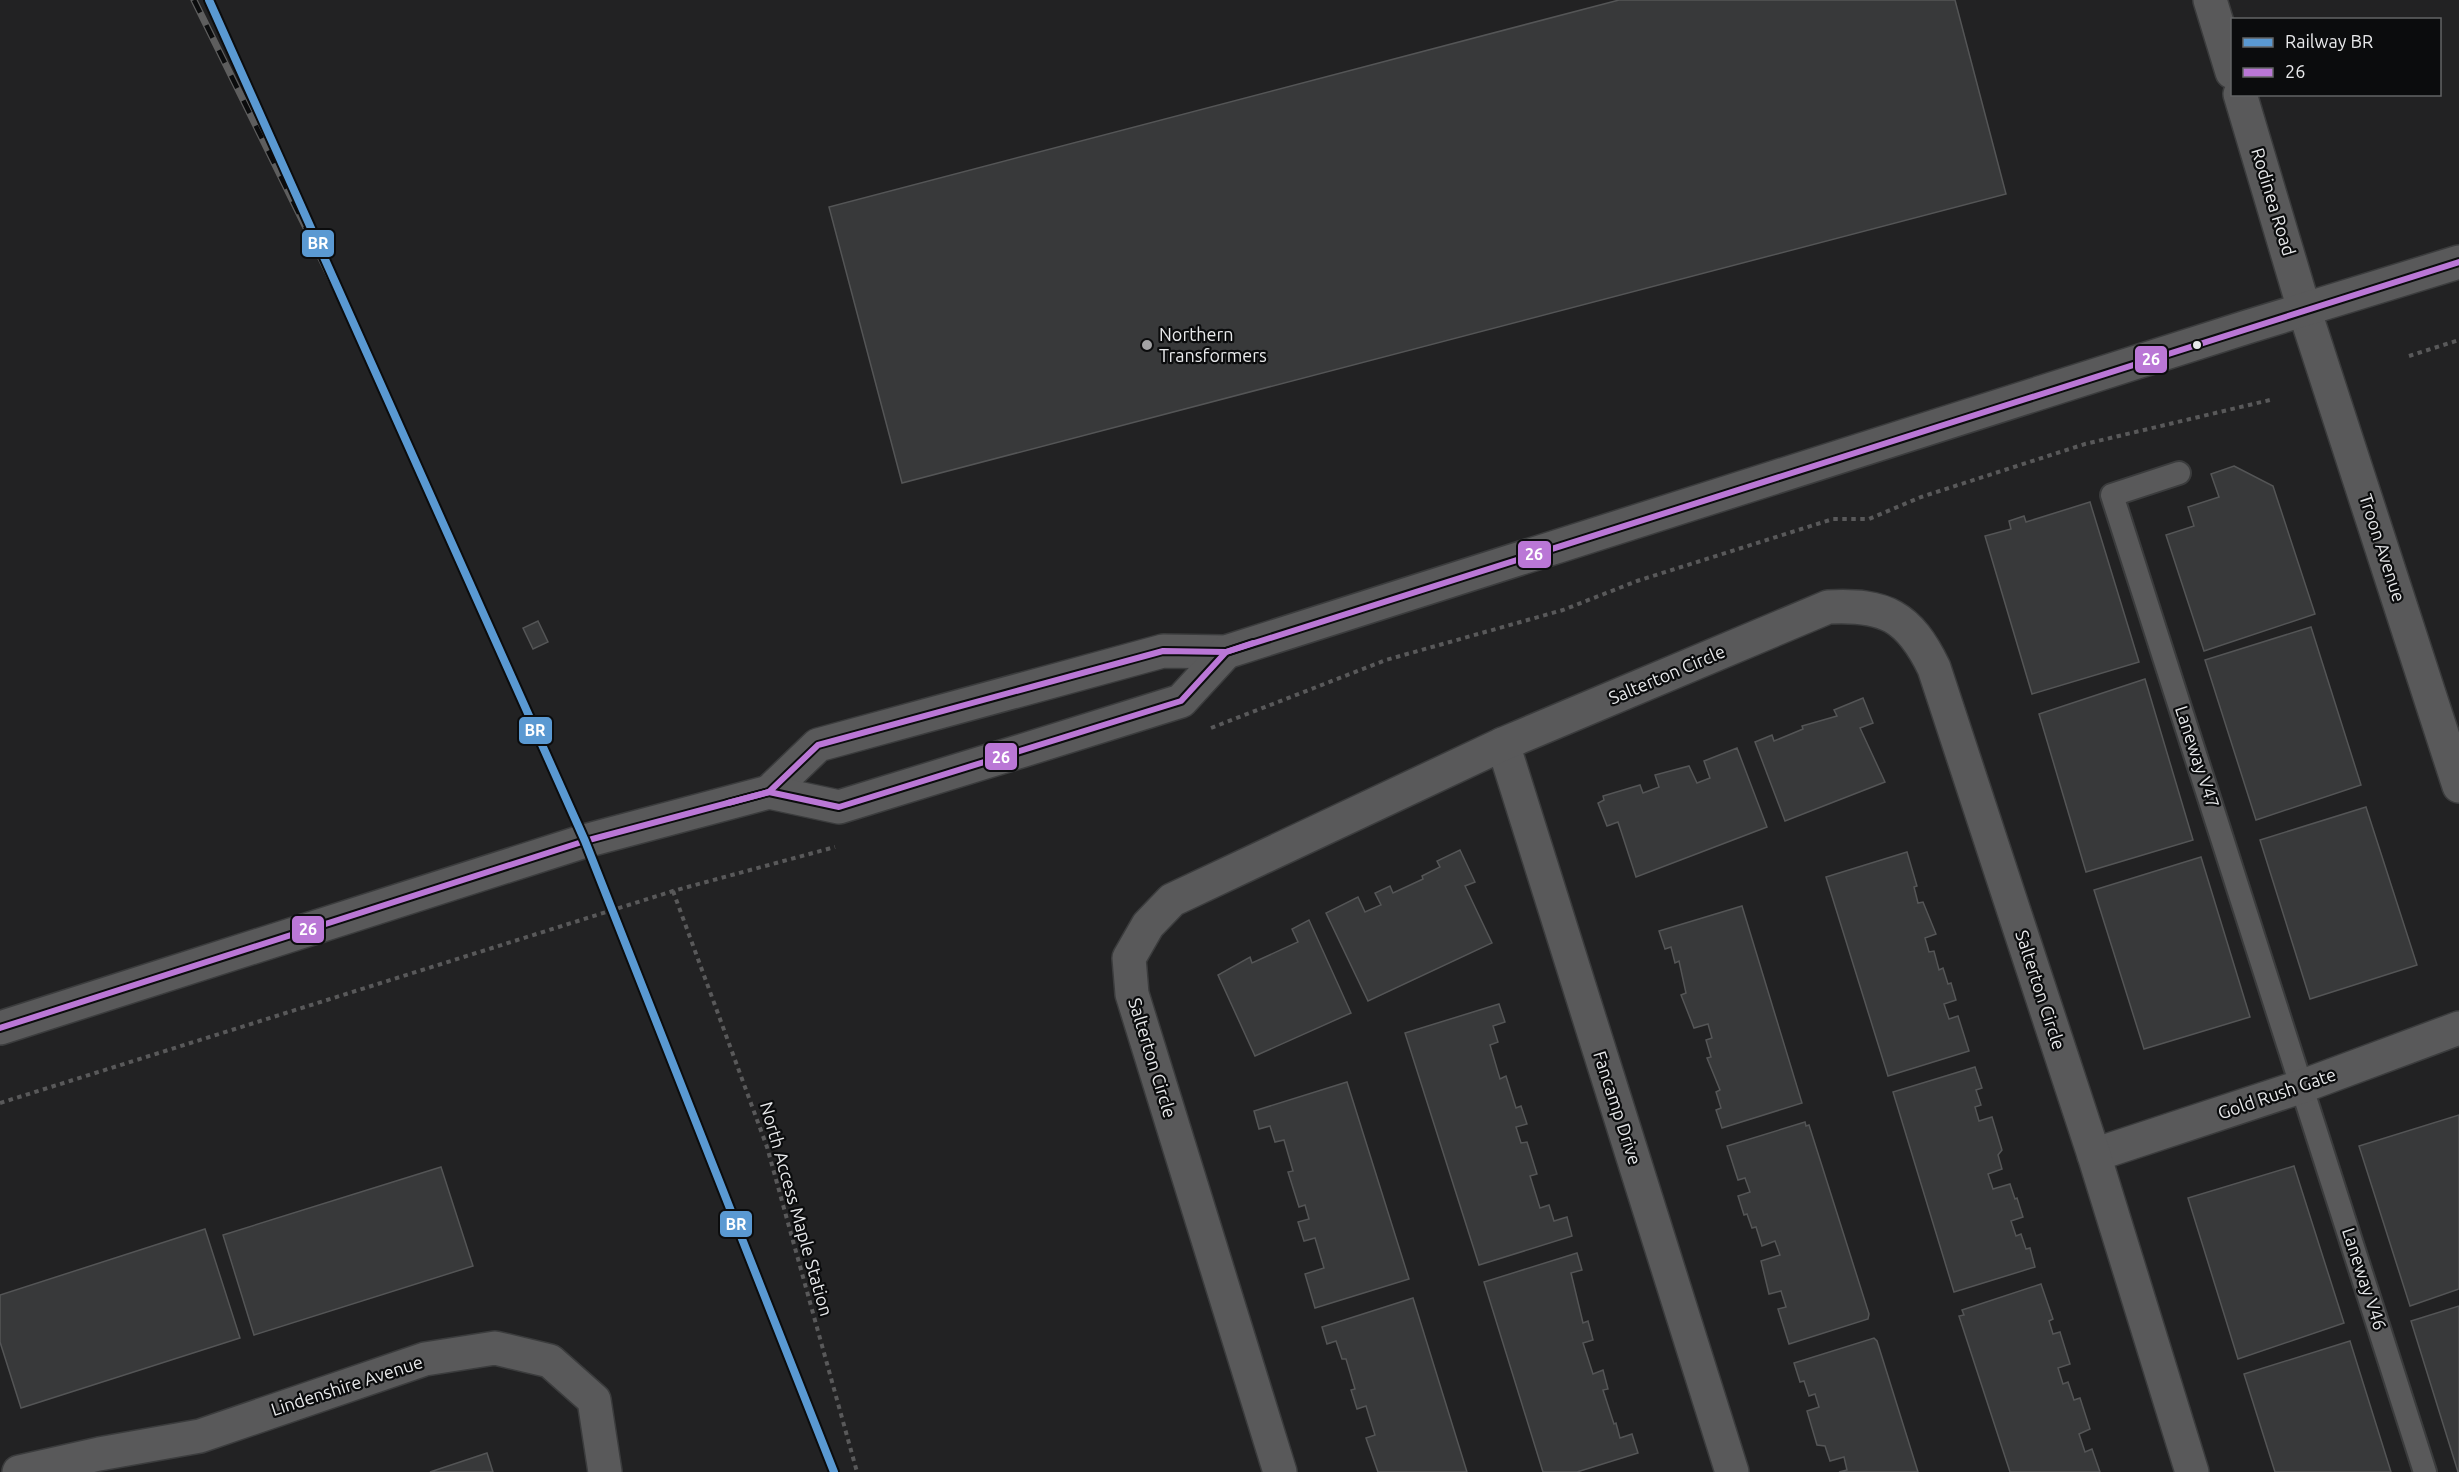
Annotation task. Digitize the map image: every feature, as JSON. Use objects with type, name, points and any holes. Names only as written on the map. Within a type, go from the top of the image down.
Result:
[{"type":"street","points":[[2210,0],[2231,69]]},
{"type":"street","name":"Rodinea Road","points":[[2241,96],[2304,309]]},
{"type":"street","points":[[769,792],[818,745],[1163,651],[1226,652],[2304,309],[2459,262]]},
{"type":"street","name":"Troon Avenue","points":[[2304,309],[2459,786]]},
{"type":"street","name":"Salterton Circle","points":[[1280,1472],[1132,994],[1130,958],[1148,925],[1172,900],[1503,744],[1828,607],[1859,606],[1895,616],[1923,646],[1934,668],[2094,1155],[2192,1472]]},
{"type":"street","points":[[0,1028],[585,841],[769,792],[839,807],[1181,701],[1226,652]]},
{"type":"street","name":"Fancamp Drive","points":[[1503,744],[1732,1472]]},
{"type":"street","name":"Gold Rush Gate","points":[[2094,1155],[2303,1086],[2459,1028]]},
{"type":"street","name":"Lindenshire Avenue","points":[[19,1472],[99,1454],[200,1436],[425,1359],[495,1348],[550,1362],[594,1400],[605,1472]]},
{"type":"lane","name":"Laneway V47","points":[[2179,473],[2112,495],[2303,1086]]},
{"type":"lane","name":"Laneway V46","points":[[2303,1086],[2425,1472]]},
{"type":"path","points":[[2409,357],[2459,340]]},
{"type":"path","name":"North Access Maple Station","points":[[673,891],[767,1147],[857,1472]]},
{"type":"building","name":"Northern Transformers","points":[[1619,0],[1955,0],[2006,194],[902,483],[829,207]]},
{"type":"building","points":[[2234,466],[2273,486],[2315,614],[2204,651],[2166,535],[2194,526],[2188,507],[2219,497],[2211,474]]},
{"type":"building","points":[[2090,502],[2139,662],[2032,694],[1985,536],[2011,529],[2009,521],[2024,516],[2026,522]]},
{"type":"building","points":[[538,621],[548,642],[533,649],[523,628]]},
{"type":"building","points":[[2311,627],[2361,785],[2256,820],[2205,660]]},
{"type":"building","points":[[2145,679],[2193,840],[2086,872],[2039,714]]},
{"type":"building","points":[[1863,698],[1873,723],[1860,728],[1885,782],[1785,821],[1755,742],[1772,735],[1774,741],[1803,729],[1802,726],[1837,716],[1834,710]]},
{"type":"building","points":[[1737,748],[1767,827],[1636,877],[1618,822],[1607,826],[1598,803],[1604,800],[1603,796],[1640,785],[1643,793],[1659,787],[1655,775],[1689,766],[1697,783],[1710,778],[1704,761]]},
{"type":"building","points":[[2366,807],[2417,965],[2310,999],[2260,840]]},
{"type":"building","points":[[1460,850],[1475,882],[1465,886],[1492,943],[1368,1001],[1326,913],[1358,897],[1365,912],[1381,905],[1375,893],[1390,886],[1393,893],[1423,879],[1422,876],[1440,867],[1437,861]]},
{"type":"building","points":[[1907,852],[1917,886],[1914,887],[1918,903],[1923,902],[1936,934],[1925,938],[1929,952],[1934,951],[1939,970],[1943,968],[1956,1000],[1944,1004],[1949,1019],[1958,1016],[1969,1051],[1888,1076],[1826,877]]},
{"type":"building","points":[[2201,857],[2250,1017],[2144,1049],[2094,890]]},
{"type":"building","points":[[1742,906],[1802,1103],[1722,1128],[1716,1110],[1721,1108],[1716,1092],[1720,1090],[1707,1058],[1711,1057],[1706,1040],[1712,1038],[1708,1024],[1694,1028],[1681,995],[1686,993],[1679,961],[1675,963],[1671,947],[1665,949],[1659,931]]},
{"type":"building","points":[[1309,920],[1351,1013],[1255,1056],[1218,975],[1250,957],[1252,963],[1298,942],[1292,929]]},
{"type":"building","points":[[1499,1004],[1505,1022],[1493,1026],[1498,1042],[1490,1045],[1500,1079],[1506,1076],[1516,1108],[1521,1106],[1527,1124],[1516,1127],[1521,1143],[1527,1142],[1537,1174],[1530,1176],[1540,1208],[1549,1205],[1554,1221],[1567,1217],[1572,1236],[1479,1265],[1405,1033]]},
{"type":"building","points":[[1975,1067],[1982,1088],[1976,1090],[1981,1105],[1975,1107],[1979,1121],[1992,1117],[2002,1150],[1998,1155],[2002,1169],[1988,1174],[1993,1189],[2010,1184],[2023,1217],[2011,1221],[2016,1236],[2021,1234],[2026,1249],[2030,1248],[2035,1267],[1954,1292],[1893,1092]]},
{"type":"building","points":[[1347,1082],[1409,1279],[1315,1308],[1305,1274],[1324,1268],[1315,1238],[1304,1241],[1298,1222],[1309,1219],[1305,1205],[1299,1207],[1288,1172],[1293,1171],[1284,1140],[1275,1142],[1270,1126],[1259,1129],[1254,1111]]},
{"type":"building","points":[[2459,1115],[2459,1289],[2410,1306],[2359,1146]]},
{"type":"building","points":[[1805,1122],[1806,1126],[1809,1125],[1869,1314],[1868,1319],[1789,1344],[1778,1309],[1786,1307],[1781,1291],[1769,1294],[1761,1261],[1780,1255],[1775,1241],[1762,1246],[1756,1227],[1752,1228],[1747,1214],[1744,1215],[1738,1196],[1750,1192],[1745,1178],[1738,1180],[1727,1146]]},
{"type":"building","points":[[2294,1166],[2344,1323],[2238,1359],[2188,1198]]},
{"type":"building","points":[[441,1167],[473,1266],[254,1335],[223,1235]]},
{"type":"building","points":[[205,1229],[240,1338],[21,1408],[0,1342],[0,1295]]},
{"type":"building","points":[[1577,1253],[1582,1270],[1571,1273],[1583,1323],[1588,1321],[1593,1340],[1583,1343],[1593,1374],[1603,1370],[1608,1389],[1603,1390],[1620,1438],[1632,1434],[1638,1453],[1577,1472],[1543,1472],[1484,1282]]},
{"type":"building","points":[[2041,1284],[2053,1319],[2049,1321],[2053,1334],[2060,1332],[2070,1364],[2058,1368],[2063,1384],[2068,1382],[2074,1400],[2080,1398],[2090,1429],[2079,1434],[2085,1452],[2092,1449],[2100,1472],[2010,1472],[1959,1316],[1964,1315],[1962,1310]]},
{"type":"building","points":[[1413,1298],[1467,1472],[1378,1472],[1366,1438],[1375,1435],[1366,1406],[1357,1409],[1351,1390],[1355,1389],[1346,1359],[1342,1359],[1336,1341],[1327,1344],[1322,1327]]},
{"type":"building","points":[[2459,1306],[2459,1472],[2458,1472],[2411,1321]]},
{"type":"building","points":[[1874,1338],[1877,1341],[1918,1472],[1839,1472],[1847,1470],[1844,1457],[1830,1461],[1825,1446],[1817,1445],[1807,1411],[1819,1407],[1815,1394],[1809,1396],[1804,1381],[1800,1382],[1794,1363]]},
{"type":"building","points":[[2350,1341],[2391,1472],[2275,1472],[2244,1374]]},
{"type":"building","points":[[487,1453],[493,1472],[430,1472]]},
{"type":"railway","points":[[194,0],[370,358]]},
{"type":"rail line","name":"BR","points":[[209,0],[585,841],[834,1472]]},
{"type":"transit line","name":"26","points":[[0,1028],[585,841],[769,792],[818,745],[1163,651],[1226,652],[2459,262]]},
{"type":"transit line","name":"26","points":[[728,803],[769,792],[839,807],[1181,701],[1226,652],[1253,643]]},
{"type":"place","name":"Northern Transformers","points":[[1147,345]]}]
